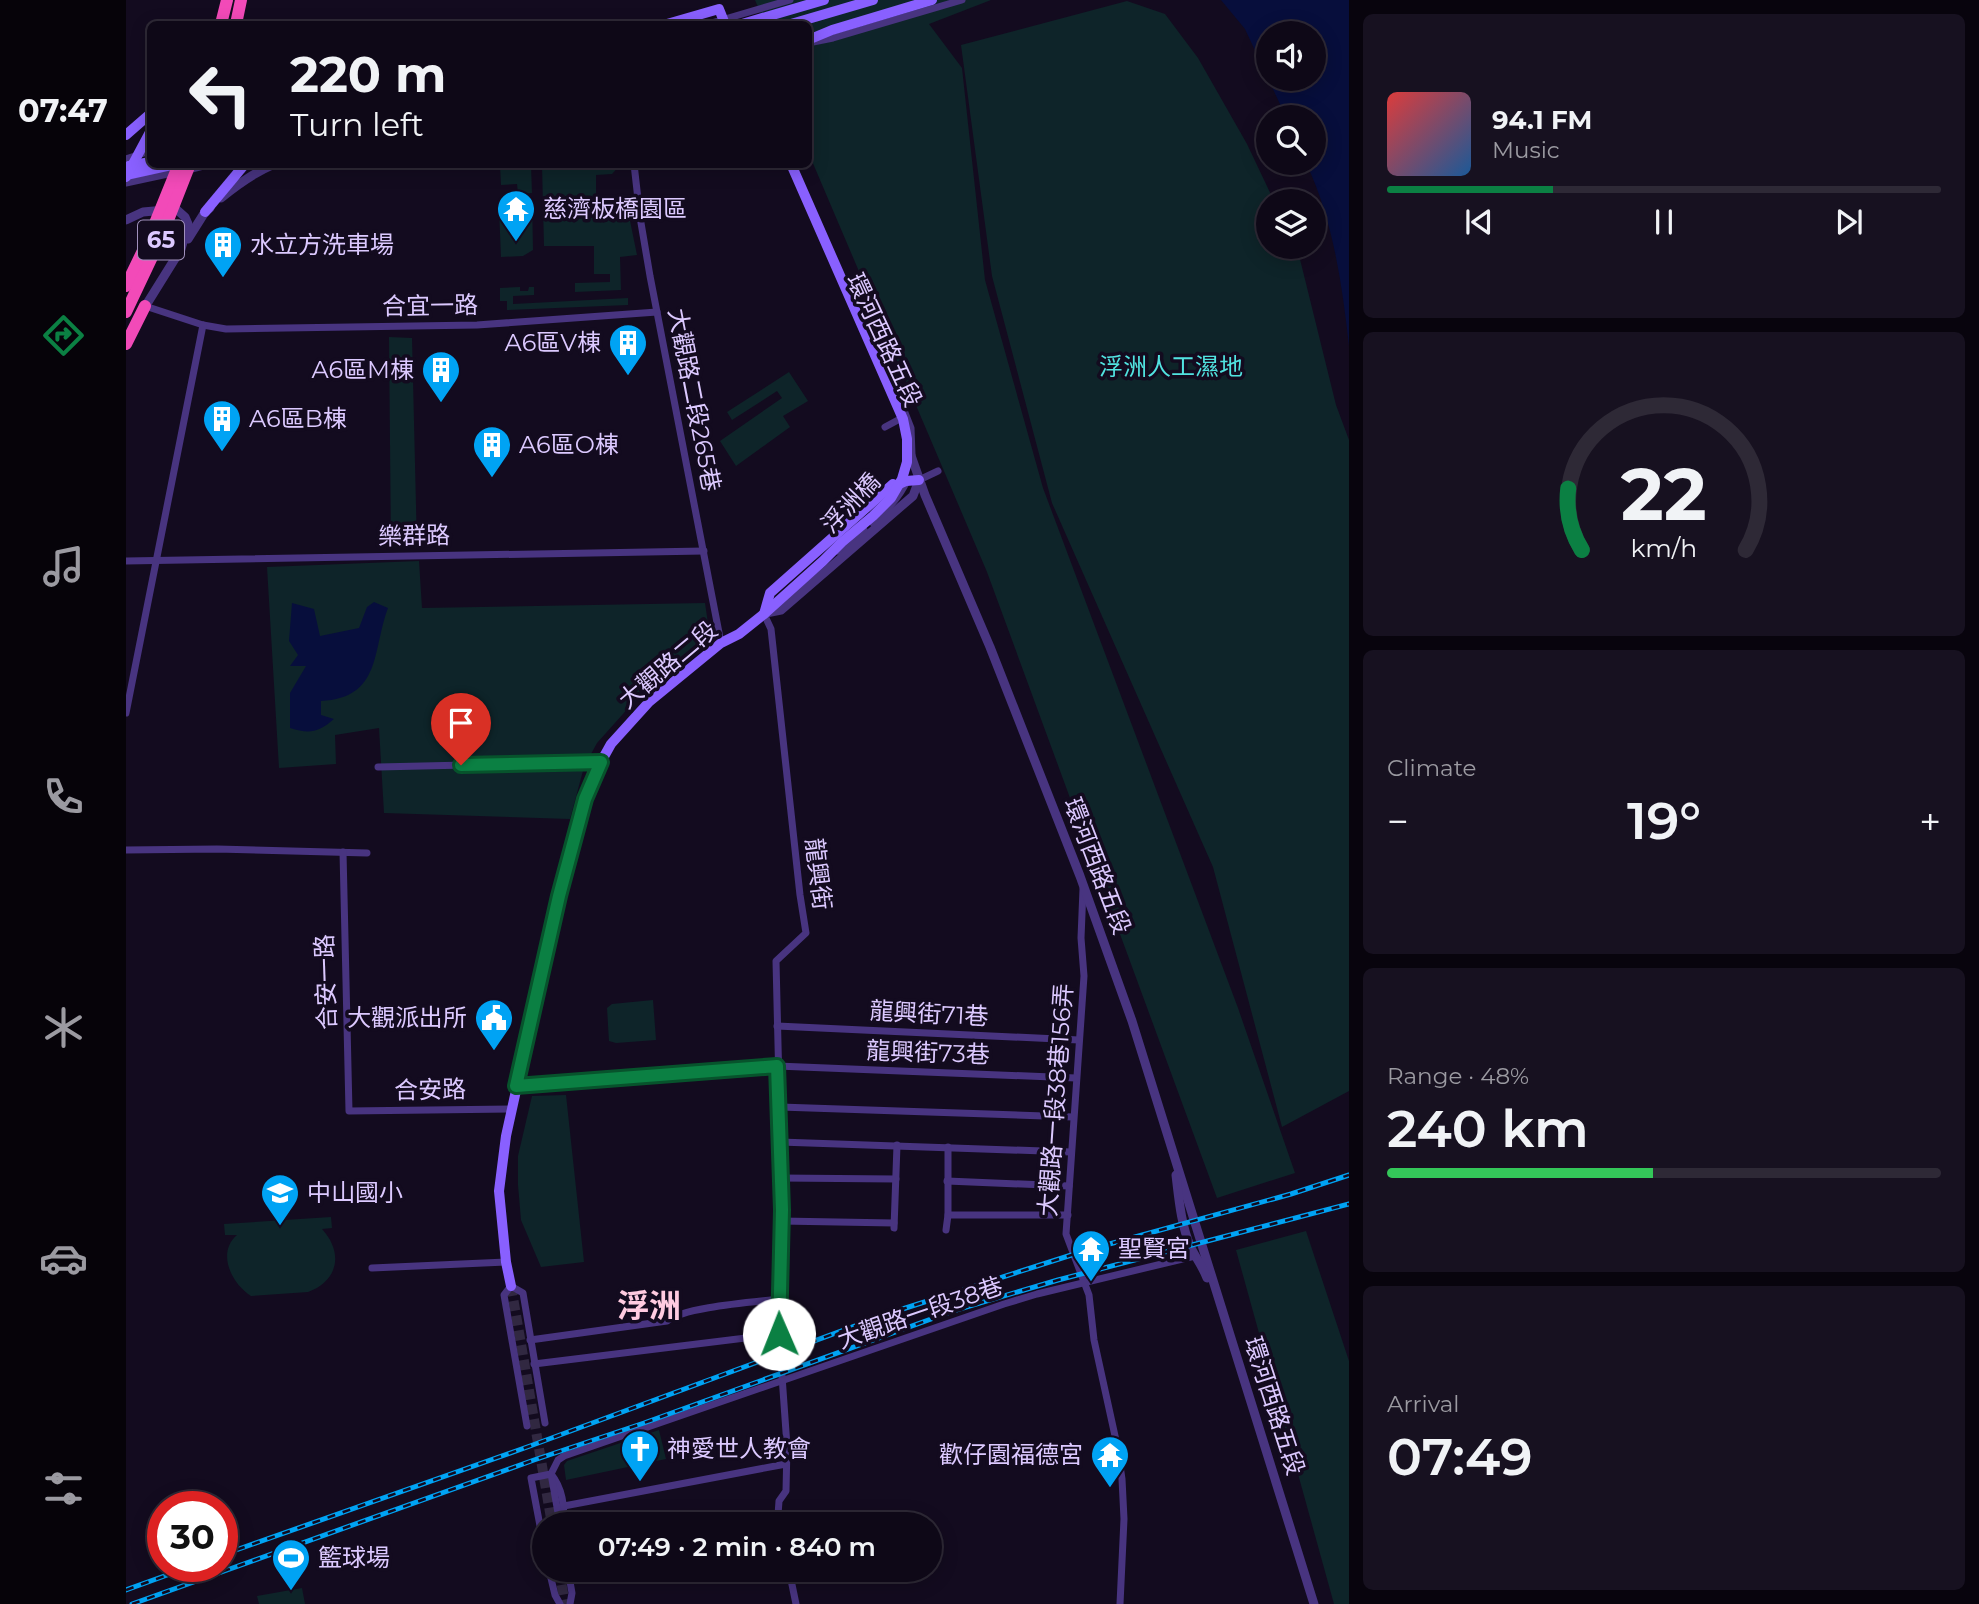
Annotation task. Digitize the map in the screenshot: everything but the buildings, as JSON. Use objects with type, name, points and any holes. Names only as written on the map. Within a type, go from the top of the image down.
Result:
[{"type":"highway","points":[[222,21],[227,0]]},
{"type":"highway","points":[[237,21],[241,0]]},
{"type":"highway","name":"65","points":[[126,286],[149,238],[175,168]]},
{"type":"highway","name":"65","points":[[126,312],[161,238],[188,168]]},
{"type":"highway","points":[[126,344],[145,306]]},
{"type":"main road","points":[[752,21],[824,0]]},
{"type":"main road","points":[[801,21],[873,0]]},
{"type":"main road","points":[[812,41],[832,30],[932,0]]},
{"type":"main road","points":[[675,21],[717,5]]},
{"type":"main road","points":[[126,135],[147,117]]},
{"type":"main road","points":[[126,176],[147,138]]},
{"type":"main road","points":[[126,167],[147,163]]},
{"type":"main road","points":[[126,176],[160,168]]},
{"type":"main road","points":[[205,212],[243,168]]},
{"type":"main road","name":"環河西路五段","points":[[785,168],[905,438]]},
{"type":"main road","name":"浮洲橋","points":[[764,614],[891,498],[902,479],[906,462],[907,439],[903,419],[793,168]]},
{"type":"main road","points":[[892,488],[898,476],[905,438]]},
{"type":"main road","points":[[764,614],[770,593],[892,488],[906,481],[919,480]]},
{"type":"main road","name":"大觀路二段","points":[[510,1286],[499,1191],[501,1166],[511,1109],[559,896],[585,799],[611,744],[649,702],[721,643],[739,634],[764,614]]},
{"type":"street","points":[[718,21],[790,0]]},
{"type":"street","points":[[812,42],[949,0]]},
{"type":"street","points":[[812,42],[962,0]]},
{"type":"street","points":[[126,159],[147,152]]},
{"type":"street","points":[[126,183],[193,168]]},
{"type":"street","points":[[145,306],[205,212],[240,181],[264,168]]},
{"type":"street","name":"大觀路二段265巷","points":[[634,168],[657,312],[721,643]]},
{"type":"street","points":[[799,168],[821,225],[904,409],[911,428],[913,447],[906,483],[898,497],[856,537],[823,561]]},
{"type":"street","points":[[126,220],[144,212],[176,209],[188,224],[181,249]]},
{"type":"street","name":"合宜一路","points":[[145,306],[204,325],[226,329],[477,325],[657,312]]},
{"type":"street","points":[[126,713],[204,325]]},
{"type":"street","points":[[885,427],[898,420]]},
{"type":"street","name":"環河西路五段","points":[[905,438],[919,480],[990,647],[1083,885],[1136,1034],[1314,1604]]},
{"type":"street","points":[[764,614],[781,611],[913,496],[919,480],[939,471]]},
{"type":"street","name":"樂群路","points":[[126,561],[704,551]]},
{"type":"street","name":"龍興街","points":[[764,614],[771,629],[806,933],[776,961],[781,1221],[779,1334],[786,1464],[786,1491],[779,1501],[778,1512]]},
{"type":"street","points":[[378,767],[601,762]]},
{"type":"street","points":[[126,850],[217,849],[367,853]]},
{"type":"street","name":"合安一路","points":[[343,852],[349,1111]]},
{"type":"street","name":"大觀路一段38巷156弄","points":[[1083,885],[1081,938],[1084,976],[1066,1234],[1089,1295],[1094,1340],[1122,1479],[1124,1519],[1120,1604]]},
{"type":"street","name":"龍興街71巷","points":[[777,1026],[1079,1040]]},
{"type":"street","name":"龍興街73巷","points":[[516,1086],[777,1066],[1076,1078]]},
{"type":"street","points":[[779,1107],[1073,1116]]},
{"type":"street","name":"合安路","points":[[349,1111],[511,1109]]},
{"type":"street","points":[[780,1142],[1071,1152]]},
{"type":"street","points":[[781,1221],[894,1226],[897,1145]]},
{"type":"street","points":[[946,1230],[948,1147]]},
{"type":"street","points":[[1174,1156],[1185,1233],[1223,1311]]},
{"type":"street","points":[[780,1178],[896,1179]]},
{"type":"street","points":[[947,1181],[1069,1186]]},
{"type":"street","points":[[948,1215],[1068,1215]]},
{"type":"street","name":"大觀路一段38巷","points":[[551,1474],[558,1460],[564,1456],[1004,1304],[1195,1256]]},
{"type":"street","points":[[372,1268],[506,1262]]},
{"type":"street","name":"大觀路二段","points":[[527,1426],[504,1295],[510,1286],[523,1293],[545,1423]]},
{"type":"street","points":[[530,1340],[667,1321],[674,1315],[689,1311],[779,1299]]},
{"type":"street","points":[[534,1364],[779,1334]]},
{"type":"street","points":[[564,1506],[786,1464]]},
{"type":"street","points":[[537,1512],[531,1478],[551,1474]]},
{"type":"street","points":[[551,1474],[559,1485],[563,1512]]},
{"type":"street","points":[[551,1474],[559,1512]]},
{"type":"street","points":[[552,1582],[560,1604]]},
{"type":"street","points":[[570,1582],[570,1604]]},
{"type":"street","points":[[791,1582],[796,1604]]},
{"type":"green space","points":[[755,0],[991,0],[929,24],[962,68],[985,280],[1043,488],[1238,1008],[1295,1173],[1217,1198],[987,572],[812,161],[812,21],[764,21]]},
{"type":"green space","name":"浮洲人工濕地","points":[[1127,1],[1165,14],[1198,58],[1247,144],[1256,163],[1256,175],[1262,175],[1268,189],[1256,189],[1256,259],[1300,259],[1336,405],[1349,440],[1349,1091],[1282,1127],[1213,867],[1052,503],[992,276],[961,45]]},
{"type":"green space","points":[[500,168],[531,168],[532,193],[518,194],[517,184],[501,185]]},
{"type":"green space","points":[[542,168],[617,168],[612,174],[596,175],[596,195],[601,200],[596,205],[596,222],[607,222],[613,210],[628,211],[637,255],[620,257],[621,290],[575,292],[575,283],[610,282],[610,274],[594,274],[594,246],[544,246]]},
{"type":"green space","points":[[519,199],[532,199],[533,250],[523,256],[501,257],[499,209],[519,209]]},
{"type":"green space","points":[[520,287],[520,291],[528,291],[529,287],[534,287],[534,295],[513,296],[513,304],[628,298],[628,305],[507,310],[507,301],[500,301],[500,288]]},
{"type":"green space","points":[[389,337],[412,338],[417,548],[391,547]]},
{"type":"green space","points":[[789,372],[808,401],[783,416],[790,427],[736,466],[720,441],[782,398],[777,391],[732,420],[727,412]]},
{"type":"green space","points":[[419,561],[422,608],[705,603],[710,637],[631,705],[597,743],[584,767],[570,819],[384,813],[379,728],[335,735],[336,764],[279,768],[267,567]]},
{"type":"green space","points":[[653,1000],[656,1040],[616,1043],[609,1041],[607,1008],[612,1004]]},
{"type":"green space","points":[[566,1095],[584,1262],[541,1267],[521,1220],[518,1156],[532,1096]]},
{"type":"green space","points":[[331,1217],[332,1228],[322,1229],[333,1247],[334,1265],[326,1281],[318,1287],[308,1292],[251,1296],[238,1284],[227,1259],[231,1242],[237,1235],[225,1235],[224,1224]]},
{"type":"green space","points":[[1306,1231],[1349,1361],[1349,1604],[1334,1604],[1236,1250]]},
{"type":"green space","points":[[659,1430],[666,1459],[566,1480],[564,1465],[567,1461]]},
{"type":"green space","name":"籃球場","points":[[302,1588],[305,1604],[259,1604],[257,1596]]},
{"type":"shaded area","points":[[1221,0],[1349,0],[1349,346],[1339,276],[1326,216],[1326,189],[1317,189],[1311,175],[1326,175],[1326,105],[1280,105],[1274,91],[1326,91],[1326,21],[1256,21],[1256,53],[1245,29]]},
{"type":"shaded area","points":[[374,602],[388,608],[376,655],[365,681],[355,691],[341,698],[321,701],[321,715],[334,719],[323,727],[308,731],[290,728],[290,693],[306,666],[290,666],[298,655],[289,641],[292,603],[314,609],[320,636],[359,628],[367,607]]},
{"type":"tunnel","points":[[511,1286],[550,1512]]},
{"type":"tunnel","points":[[561,1582],[565,1604]]},
{"type":"railway","points":[[238,1549],[530,1446],[890,1313],[1084,1251],[1291,1194],[1349,1175]]},
{"type":"railway","points":[[132,1604],[956,1310],[1058,1280],[1349,1204]]},
{"type":"railway","points":[[126,1590],[148,1582]]},
{"type":"place","name":"慈濟板橋園區","points":[[516,243]]},
{"type":"place","name":"水立方洗車場","points":[[223,279]]},
{"type":"place","name":"A6區V棟","points":[[628,377]]},
{"type":"place","name":"A6區M棟","points":[[441,404]]},
{"type":"place","name":"A6區B棟","points":[[222,453]]},
{"type":"place","name":"A6區O棟","points":[[492,479]]},
{"type":"place","name":"大觀派出所","points":[[494,1052]]},
{"type":"place","name":"中山國小","points":[[280,1227]]},
{"type":"place","name":"聖賢宮","points":[[1091,1283]]},
{"type":"place","name":"神愛世人教會","points":[[640,1483]]},
{"type":"place","name":"歡仔園福德宮","points":[[1110,1489]]},
{"type":"place","name":"籃球場","points":[[291,1592]]},
{"type":"district","name":"浮洲","points":[[649,1306]]},
{"type":"route","points":[[461,765],[601,762],[585,799],[559,896],[516,1086],[777,1066],[782,1210],[779,1334]]}]
